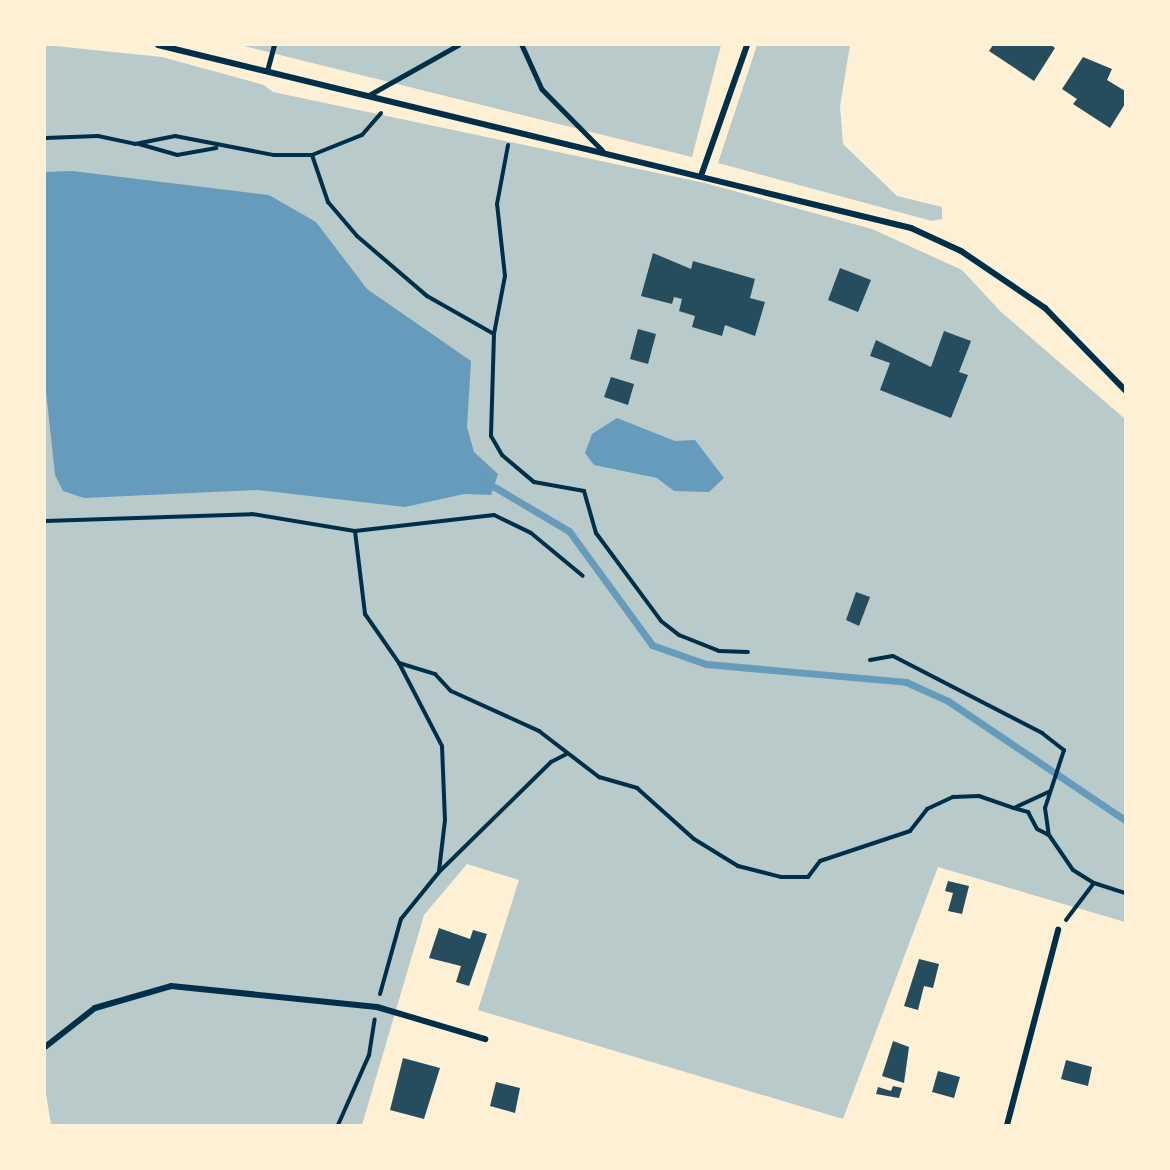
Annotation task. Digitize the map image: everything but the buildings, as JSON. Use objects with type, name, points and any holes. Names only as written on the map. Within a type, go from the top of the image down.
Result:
[{"type":"street","points":[[158,45],[855,211],[961,251],[1045,308],[1125,390]]},
{"type":"street","points":[[702,173],[747,45]]},
{"type":"street","points":[[1007,1125],[1058,930]]},
{"type":"street","points":[[45,1047],[94,1008],[171,986],[377,1007],[485,1039]]},
{"type":"lane","points":[[267,71],[274,45]]},
{"type":"lane","points":[[369,94],[459,45]]},
{"type":"lane","points":[[522,45],[542,89],[602,150]]},
{"type":"path","points":[[135,144],[175,136],[219,147],[312,155],[362,135],[392,100]]},
{"type":"path","points":[[512,128],[499,182],[505,276],[494,334],[491,436],[502,455],[534,482],[584,491],[596,533],[660,621],[679,635],[719,651],[748,652]]},
{"type":"path","points":[[45,138],[98,136],[177,155],[219,147]]},
{"type":"path","points":[[312,155],[327,202],[357,236],[426,296],[494,334]]},
{"type":"path","points":[[45,520],[252,514],[355,531],[494,515],[531,533],[583,576]]},
{"type":"path","points":[[355,531],[364,614],[399,663],[442,747],[445,820],[439,872]]},
{"type":"path","points":[[870,660],[893,656],[1009,714],[1064,750],[1062,761],[1049,792],[1049,836]]},
{"type":"path","points":[[399,663],[435,674],[452,691],[539,731],[600,777],[638,788],[694,839],[738,866],[781,877],[808,877],[820,861],[910,831],[927,809],[953,798],[979,796],[1028,812],[1037,829],[1049,836],[1073,870],[1094,883],[1125,893]]},
{"type":"path","points":[[338,1125],[369,1055],[377,1007],[400,919],[439,872],[551,762],[567,754]]},
{"type":"path","points":[[1014,808],[1049,792]]},
{"type":"path","points":[[1058,930],[1094,883]]},
{"type":"shaded area","points":[[45,45],[162,57],[264,85],[273,92],[705,183],[872,229],[962,270],[1000,311],[1125,419],[1125,922],[938,867],[843,1119],[478,1010],[519,880],[467,864],[424,915],[362,1125],[51,1125],[45,1087]]},
{"type":"shaded area","points":[[240,45],[721,45],[692,157]]},
{"type":"shaded area","points":[[757,45],[850,45],[840,106],[843,144],[897,196],[942,207],[942,219],[932,221],[718,163]]},
{"type":"water","points":[[72,171],[269,195],[316,222],[367,289],[471,361],[467,427],[474,452],[498,474],[491,495],[464,494],[405,507],[258,490],[84,498],[63,491],[55,475],[45,382],[45,172]]},
{"type":"water","points":[[617,418],[675,441],[695,440],[724,478],[709,492],[674,491],[657,478],[594,465],[585,453],[592,434]]},
{"type":"waterway","points":[[486,482],[569,531],[652,645],[706,664],[906,682],[948,701],[1125,820]]}]
